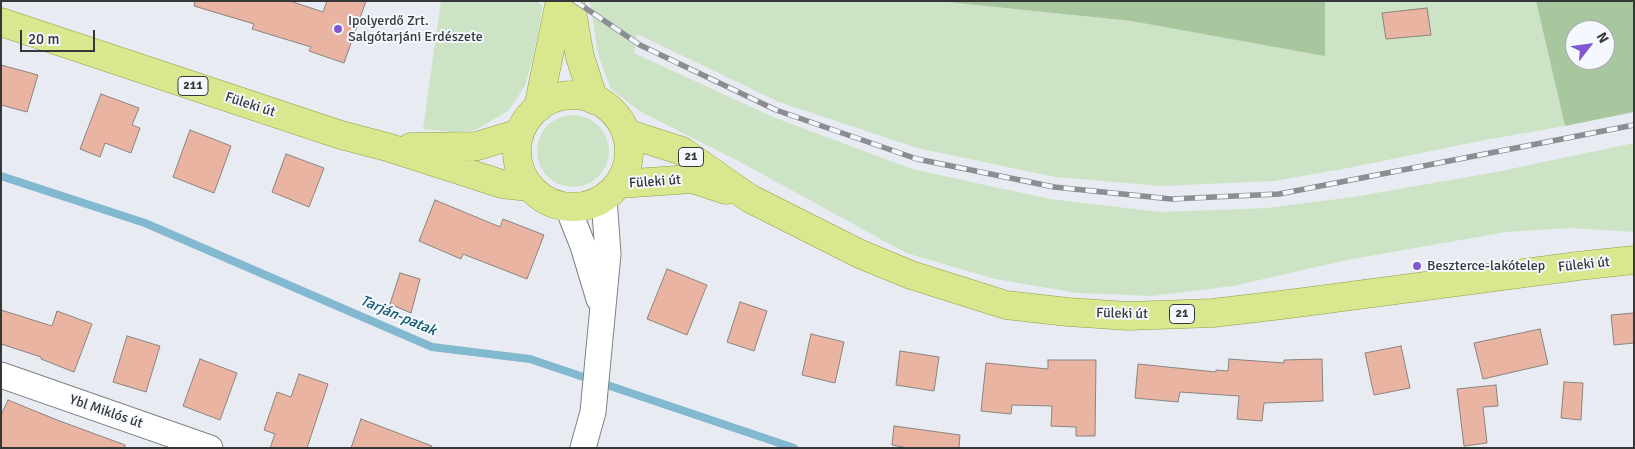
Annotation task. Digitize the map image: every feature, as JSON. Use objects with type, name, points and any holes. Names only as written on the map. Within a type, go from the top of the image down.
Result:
[{"type":"main road","name":"21","points":[[538,108],[560,1]]},
{"type":"main road","points":[[570,1],[580,57],[594,100]]},
{"type":"main road","name":"Füleki út","points":[[1,22],[341,135],[386,147],[502,184],[529,187]]},
{"type":"main road","name":"Füleki út","points":[[612,191],[625,172],[628,159],[626,133],[613,113],[594,100],[576,96],[559,97],[548,101],[538,108],[527,120],[520,134],[517,152],[520,171],[529,187],[547,202],[568,208],[587,206],[612,191],[692,179],[749,198]]},
{"type":"main road","name":"Füleki út","points":[[626,133],[682,151],[749,198],[860,254],[911,275],[1006,305],[1129,316],[1213,313],[1634,260]]},
{"type":"main road","name":"Füleki út","points":[[386,147],[478,146],[520,134]]},
{"type":"street","points":[[582,448],[593,412],[612,191]]},
{"type":"street","points":[[568,208],[583,246],[602,309]]},
{"type":"street","name":"Ybl Miklós út","points":[[1,375],[210,448]]},
{"type":"green space","points":[[441,1],[536,1],[543,6],[534,53],[525,86],[509,110],[476,130],[453,132],[423,129]]},
{"type":"green space","points":[[590,1],[936,1],[1131,21],[1325,55],[1325,1],[1536,1],[1565,126],[1274,181],[1161,186],[1055,177],[917,148],[779,102],[637,34],[634,53],[773,117],[912,169],[1050,199],[1160,212],[1267,208],[1353,197],[1496,172],[1634,143],[1634,232],[1571,228],[1506,232],[1347,260],[1233,286],[1152,296],[1077,293],[995,279],[906,253],[742,163],[641,112],[611,89],[598,55]]},
{"type":"green space","points":[[937,1],[1325,1],[1325,56],[1131,21]]},
{"type":"green space","points":[[1536,1],[1634,1],[1634,112],[1565,126]]},
{"type":"green space","points":[[580,115],[599,125],[607,137],[609,151],[607,165],[599,177],[587,185],[566,187],[547,177],[539,165],[537,144],[547,125],[559,117]]},
{"type":"building","points":[[195,1],[290,1],[323,12],[327,1],[366,1],[344,63],[309,51],[311,47],[252,29],[254,24],[194,6]]},
{"type":"building","points":[[1427,8],[1431,35],[1386,39],[1382,13]]},
{"type":"building","points":[[1,65],[38,75],[27,112],[1,105]]},
{"type":"building","points":[[101,94],[139,108],[132,125],[140,128],[131,153],[105,143],[100,157],[80,149]]},
{"type":"building","points":[[190,130],[231,146],[214,193],[173,177]]},
{"type":"building","points":[[286,154],[324,168],[309,207],[272,192]]},
{"type":"building","points":[[435,200],[500,227],[503,219],[544,235],[527,279],[463,254],[461,259],[419,241]]},
{"type":"building","points":[[667,269],[707,285],[687,335],[647,319]]},
{"type":"building","points":[[400,273],[420,279],[411,313],[390,304]]},
{"type":"building","points":[[740,302],[767,311],[754,351],[727,342]]},
{"type":"building","points":[[1,310],[52,326],[57,311],[92,324],[74,372],[41,359],[41,357],[1,344]]},
{"type":"building","points":[[1634,313],[1634,343],[1614,345],[1611,315]]},
{"type":"building","points":[[1540,329],[1548,364],[1483,379],[1474,343]]},
{"type":"building","points":[[811,334],[844,342],[835,383],[802,375]]},
{"type":"building","points":[[127,336],[160,346],[146,392],[113,382]]},
{"type":"building","points":[[1401,346],[1410,388],[1374,395],[1365,353]]},
{"type":"building","points":[[900,351],[939,357],[934,391],[896,385]]},
{"type":"building","points":[[200,359],[237,373],[220,420],[183,406]]},
{"type":"building","points":[[1229,359],[1284,363],[1284,360],[1322,359],[1323,401],[1264,403],[1262,421],[1237,419],[1239,396],[1180,392],[1178,402],[1135,398],[1138,364],[1216,372],[1216,370],[1228,371]]},
{"type":"building","points":[[1048,360],[1096,360],[1095,436],[1076,436],[1076,427],[1051,426],[1052,406],[1012,405],[1011,414],[981,411],[986,363],[1048,369]]},
{"type":"building","points":[[299,374],[328,384],[307,448],[270,448],[275,434],[264,430],[277,392],[291,397]]},
{"type":"building","points":[[1564,382],[1583,383],[1581,420],[1561,418]]},
{"type":"building","points":[[1496,385],[1498,406],[1483,407],[1487,443],[1464,446],[1457,389]]},
{"type":"building","points":[[8,400],[125,445],[125,448],[1,448],[1,415]]},
{"type":"building","points":[[361,419],[432,446],[431,448],[351,448]]},
{"type":"building","points":[[894,426],[960,435],[959,448],[908,448],[892,445]]},
{"type":"waterway","name":"Tarján-patak","points":[[1,176],[145,223],[432,347],[530,359],[794,448]]},
{"type":"railway","points":[[575,1],[640,45],[776,110],[917,159],[1054,187],[1171,199],[1279,194],[1634,125]]},
{"type":"place","name":"Ipolyerdő Zrt. Salgótarjáni Erdészete","points":[[338,29]]},
{"type":"place","name":"Beszterce-lakótelep","points":[[1417,266]]}]
